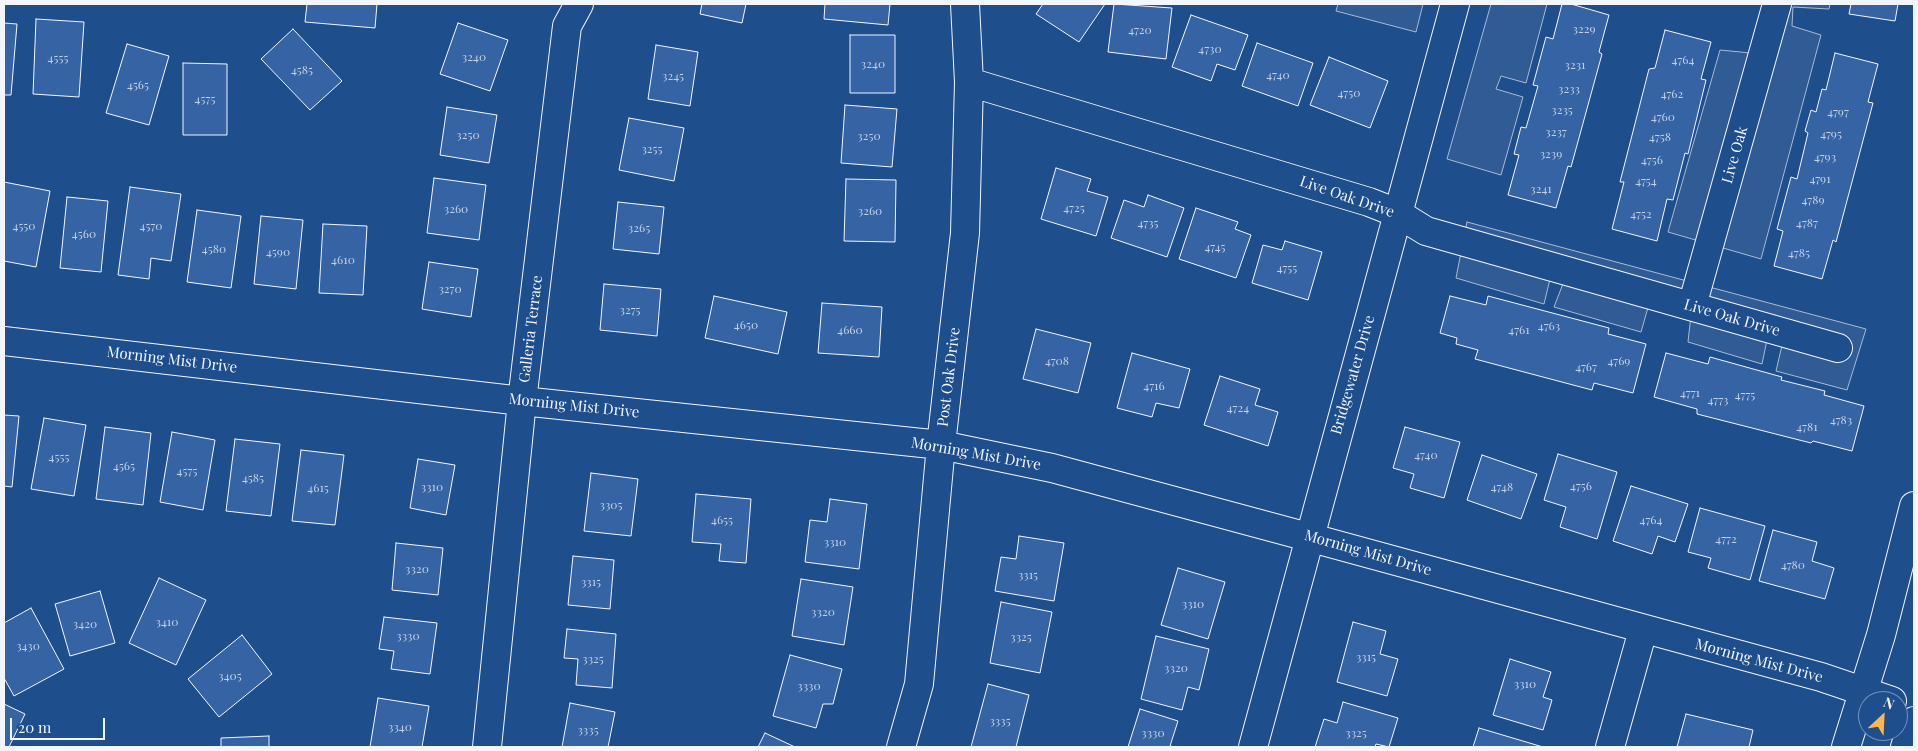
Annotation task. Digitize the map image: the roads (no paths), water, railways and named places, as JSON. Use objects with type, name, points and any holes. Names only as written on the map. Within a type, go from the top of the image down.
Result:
[{"type":"street","name":"Galleria Terrace","points":[[487,747],[522,401],[567,26],[579,4]]},
{"type":"street","name":"Post Oak Drive","points":[[901,747],[919,684],[941,445],[966,233],[969,82],[965,4]]},
{"type":"street","name":"Bridgewater Drive","points":[[1253,747],[1308,537],[1389,249],[1397,213],[1455,4]]},
{"type":"street","name":"Live Oak","points":[[1692,306],[1777,4]]},
{"type":"street","name":"Live Oak Drive","points":[[969,82],[1369,202],[1397,213],[1426,231],[1838,348]]},
{"type":"street","name":"Morning Mist Drive","points":[[4,341],[522,401],[941,445],[1052,468],[1865,691]]},
{"type":"street","points":[[1865,691],[1914,506]]},
{"type":"street","points":[[1610,747],[1643,630]]},
{"type":"street","points":[[1846,747],[1858,712]]},
{"type":"street","points":[[1905,747],[1914,721]]}]
